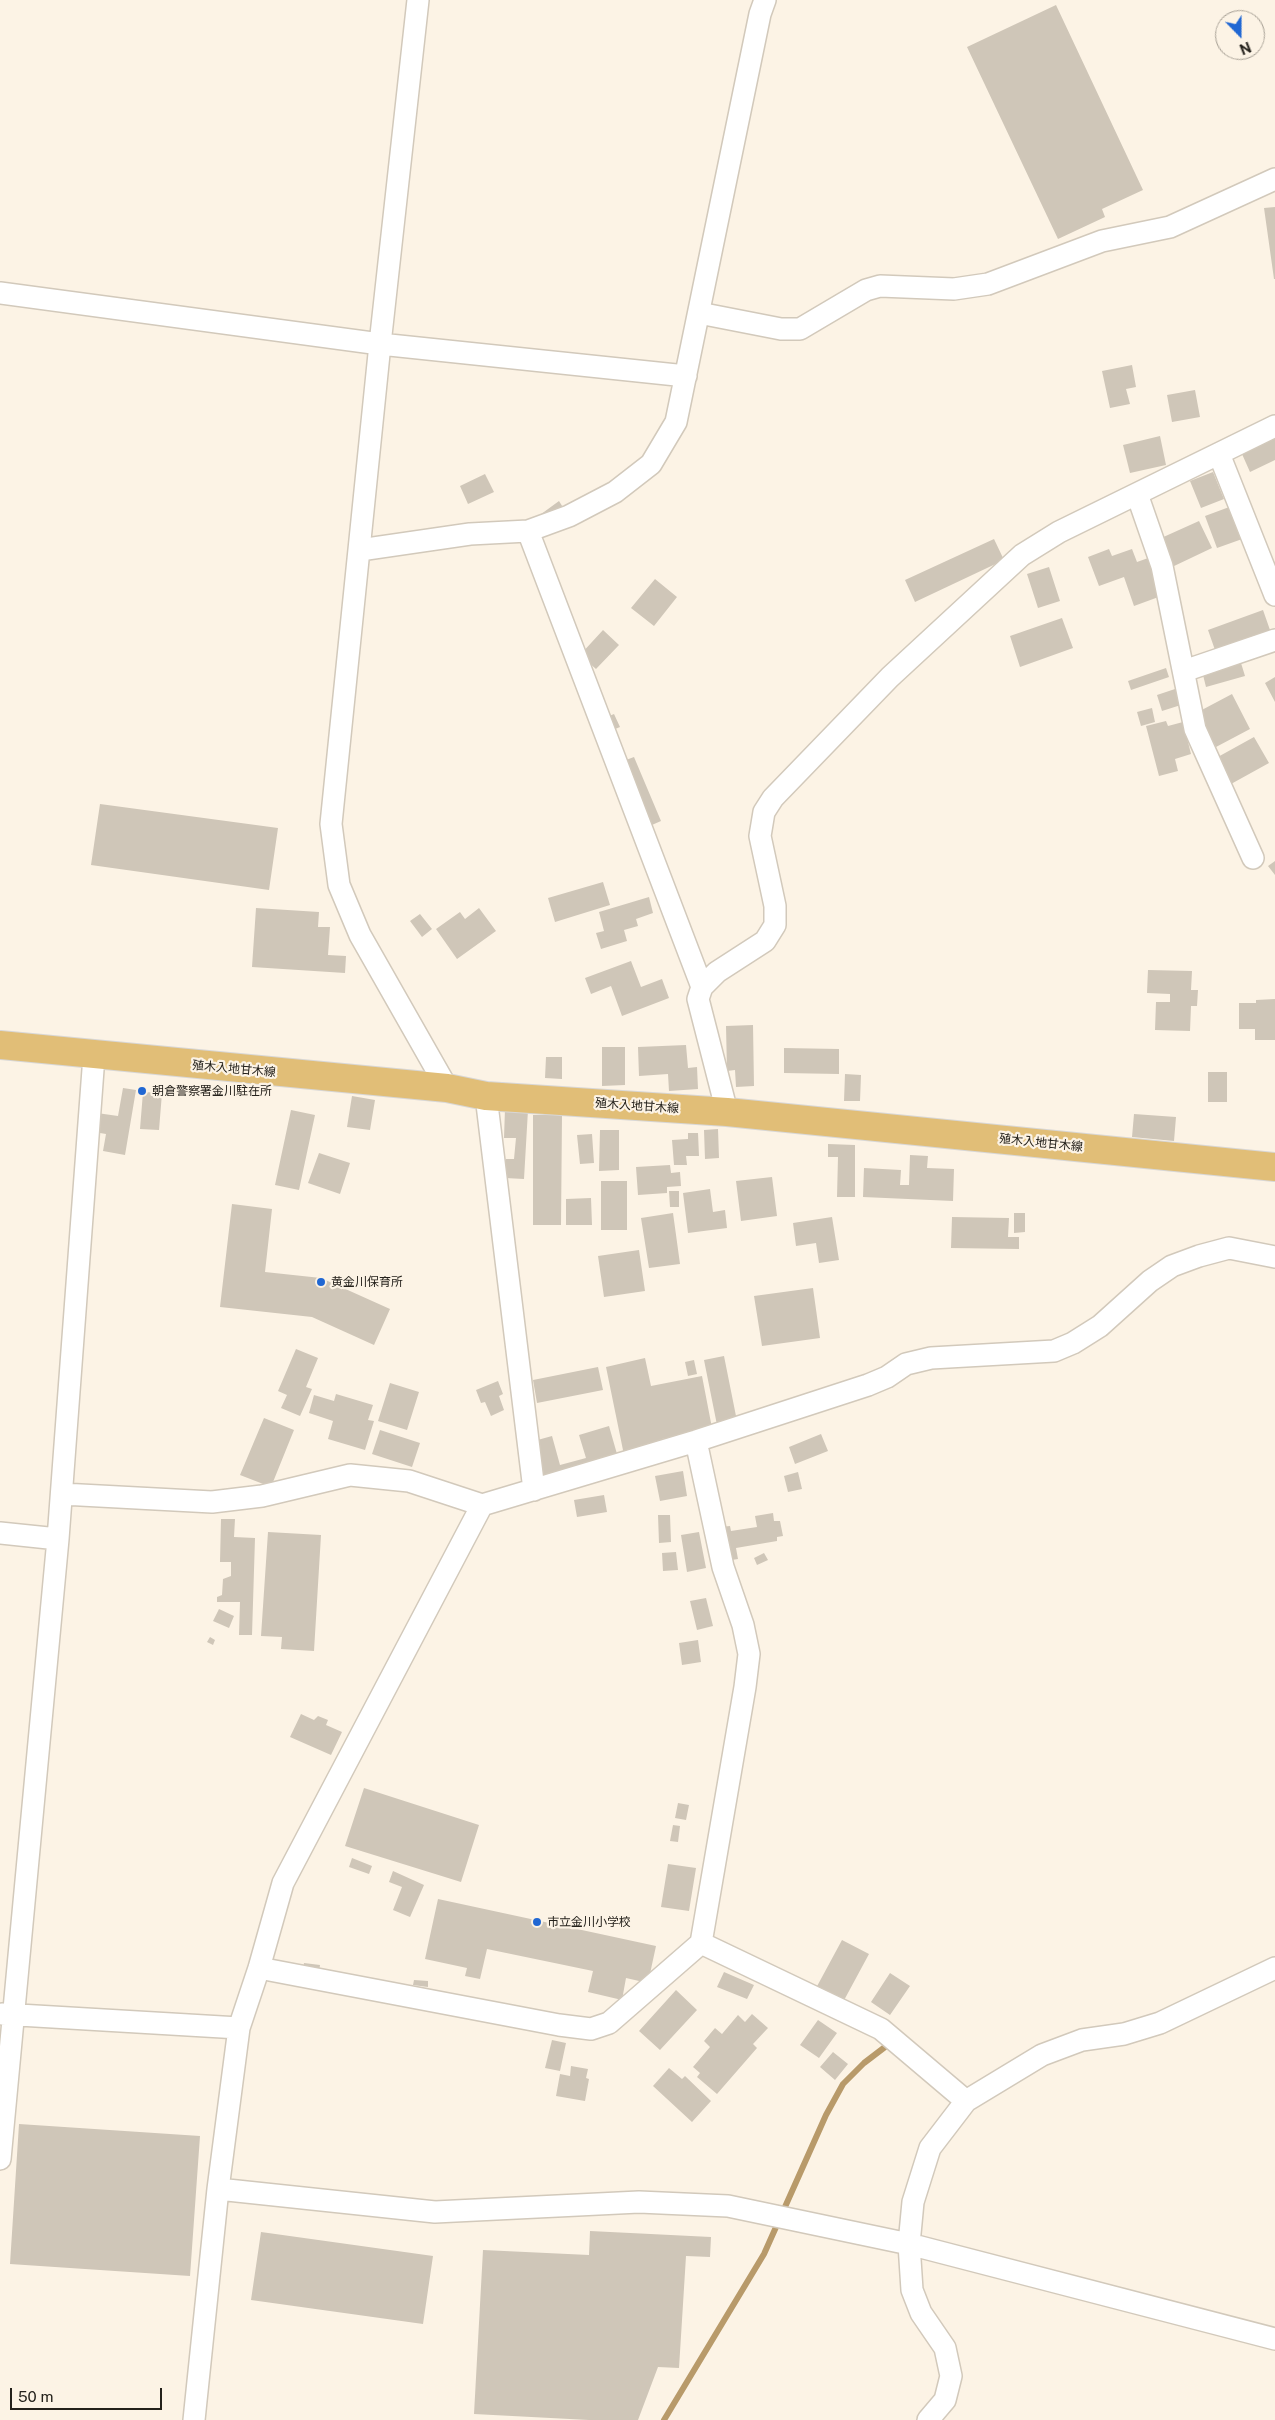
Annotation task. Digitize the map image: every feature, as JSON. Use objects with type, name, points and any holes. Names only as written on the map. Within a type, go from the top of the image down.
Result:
[{"type":"main road","name":"殖木入地甘木線","points":[[0,1045],[94,1056],[447,1088],[486,1096],[727,1112],[1275,1167]]},
{"type":"street","points":[[418,0],[380,344],[331,824],[339,886],[360,934],[447,1088]]},
{"type":"street","points":[[360,550],[470,534],[528,531],[570,516],[614,492],[651,464],[676,422],[760,14],[765,0]]},
{"type":"street","points":[[698,314],[781,329],[800,329],[866,290],[880,286],[954,289],[988,284],[1102,241],[1170,227],[1275,179]]},
{"type":"street","points":[[0,293],[380,344],[686,376]]},
{"type":"street","points":[[727,1112],[698,998],[702,987],[717,972],[765,941],[775,926],[775,906],[760,836],[764,812],[773,798],[890,677],[1022,555],[1059,532],[1275,426]]},
{"type":"street","points":[[1219,454],[1275,596]]},
{"type":"street","points":[[1137,494],[1162,566],[1195,729],[1253,858]]},
{"type":"street","points":[[528,531],[702,987]]},
{"type":"street","points":[[1184,671],[1275,640]]},
{"type":"street","points":[[0,2158],[7,2015],[62,1494],[94,1056]]},
{"type":"street","points":[[486,1096],[534,1490]]},
{"type":"street","points":[[62,1494],[212,1502],[262,1496],[350,1475],[409,1480],[482,1505],[696,1441],[868,1385],[887,1377],[906,1364],[922,1360],[1054,1350],[1073,1343],[1100,1326],[1150,1281],[1172,1266],[1199,1256],[1229,1248],[1275,1257]]},
{"type":"street","points":[[259,1968],[549,2023],[591,2029],[609,2023],[701,1943],[749,1654],[743,1625],[723,1567],[696,1441]]},
{"type":"street","points":[[194,2420],[218,2189],[239,2028],[259,1968],[282,1883],[482,1505]]},
{"type":"street","points":[[0,1533],[58,1539]]},
{"type":"street","points":[[701,1943],[881,2028],[966,2101]]},
{"type":"street","points":[[928,2420],[945,2400],[951,2376],[945,2348],[921,2313],[912,2290],[909,2244],[913,2202],[930,2148],[966,2101],[1042,2055],[1082,2040],[1124,2034],[1160,2023],[1275,1968]]},
{"type":"street","points":[[7,2015],[239,2028]]},
{"type":"street","points":[[218,2189],[435,2212],[639,2202],[728,2206],[909,2244],[1275,2339]]},
{"type":"building","points":[[1056,5],[1143,190],[1102,209],[1105,217],[1058,239],[967,47]]},
{"type":"building","points":[[1275,207],[1275,279],[1274,279],[1264,208]]},
{"type":"building","points":[[1132,365],[1136,387],[1126,389],[1130,404],[1110,408],[1102,371]]},
{"type":"building","points":[[1195,390],[1200,417],[1172,422],[1167,395]]},
{"type":"building","points":[[1160,436],[1166,465],[1130,473],[1123,445]]},
{"type":"building","points":[[1275,438],[1275,460],[1250,472],[1242,454]]},
{"type":"building","points":[[1213,472],[1224,499],[1201,508],[1190,481]]},
{"type":"building","points":[[485,474],[494,492],[468,504],[460,486]]},
{"type":"building","points":[[559,501],[564,509],[533,520]]},
{"type":"building","points":[[1232,506],[1245,538],[1217,548],[1205,516]]},
{"type":"building","points":[[1199,521],[1212,548],[1172,567],[1159,539]]},
{"type":"building","points":[[994,539],[1004,560],[915,602],[905,580]]},
{"type":"building","points":[[1109,549],[1112,556],[1132,549],[1137,562],[1151,557],[1164,595],[1134,606],[1124,577],[1099,586],[1088,557]]},
{"type":"building","points":[[1049,567],[1060,601],[1038,608],[1027,574]]},
{"type":"building","points":[[655,579],[677,597],[654,626],[631,608]]},
{"type":"building","points":[[1263,610],[1270,630],[1215,650],[1208,630]]},
{"type":"building","points":[[1062,618],[1073,648],[1020,667],[1010,636]]},
{"type":"building","points":[[603,630],[619,645],[596,669],[580,655]]},
{"type":"building","points":[[1241,663],[1245,676],[1206,687],[1203,675]]},
{"type":"building","points":[[1166,668],[1169,677],[1131,690],[1128,681]]},
{"type":"building","points":[[1275,677],[1275,702],[1265,683]]},
{"type":"building","points":[[1178,688],[1184,704],[1162,711],[1157,695]]},
{"type":"building","points":[[1232,694],[1250,729],[1216,747],[1198,712]]},
{"type":"building","points":[[1152,708],[1155,722],[1141,726],[1137,712]]},
{"type":"building","points":[[614,714],[620,727],[608,732],[602,719]]},
{"type":"building","points":[[1166,721],[1168,726],[1183,722],[1191,754],[1175,759],[1178,771],[1159,776],[1146,726]]},
{"type":"building","points":[[1254,737],[1269,763],[1231,784],[1216,758]]},
{"type":"building","points":[[634,757],[661,821],[645,828],[618,763]]},
{"type":"building","points":[[100,804],[278,828],[269,890],[91,865]]},
{"type":"building","points":[[1275,861],[1275,875],[1268,866]]},
{"type":"building","points":[[603,882],[610,905],[555,922],[548,898]]},
{"type":"building","points":[[649,897],[653,913],[636,919],[638,926],[624,930],[627,941],[601,949],[596,933],[604,931],[599,912]]},
{"type":"building","points":[[256,908],[319,912],[318,927],[330,927],[328,955],[346,956],[345,973],[252,967]]},
{"type":"building","points":[[479,908],[496,931],[457,959],[436,929],[460,912],[465,919]]},
{"type":"building","points":[[420,914],[432,929],[422,937],[410,921]]},
{"type":"building","points":[[631,961],[641,987],[662,979],[669,998],[622,1016],[611,986],[591,994],[585,978]]},
{"type":"building","points":[[1148,970],[1192,971],[1191,990],[1198,990],[1197,1006],[1191,1006],[1190,1031],[1155,1030],[1156,1002],[1170,1002],[1170,994],[1147,993]]},
{"type":"building","points":[[1275,999],[1275,1040],[1255,1040],[1255,1029],[1239,1029],[1239,1003],[1256,1003],[1256,1000]]},
{"type":"building","points":[[753,1025],[754,1086],[736,1087],[735,1070],[727,1071],[726,1026]]},
{"type":"building","points":[[686,1045],[688,1068],[697,1067],[698,1089],[669,1091],[668,1074],[639,1076],[638,1047]]},
{"type":"building","points":[[602,1047],[625,1047],[625,1085],[602,1086]]},
{"type":"building","points":[[784,1048],[839,1049],[839,1074],[784,1073]]},
{"type":"building","points":[[546,1057],[562,1057],[562,1079],[545,1078]]},
{"type":"building","points":[[1208,1072],[1227,1072],[1227,1102],[1208,1102]]},
{"type":"building","points":[[845,1074],[861,1075],[860,1101],[844,1101]]},
{"type":"building","points":[[123,1088],[136,1090],[125,1155],[103,1151],[106,1134],[94,1132],[97,1113],[118,1116]]},
{"type":"building","points":[[143,1092],[162,1093],[159,1130],[140,1129]]},
{"type":"building","points":[[352,1096],[375,1100],[370,1130],[347,1127]]},
{"type":"building","points":[[505,1109],[528,1110],[524,1179],[505,1178],[506,1159],[514,1159],[516,1138],[504,1138]]},
{"type":"building","points":[[291,1110],[315,1115],[299,1190],[275,1185]]},
{"type":"building","points":[[1134,1114],[1176,1117],[1174,1141],[1132,1137]]},
{"type":"building","points":[[533,1115],[562,1115],[561,1225],[533,1225]]},
{"type":"building","points":[[718,1129],[719,1158],[705,1159],[704,1130]]},
{"type":"building","points":[[600,1130],[619,1130],[619,1170],[599,1171]]},
{"type":"building","points":[[688,1133],[698,1133],[699,1156],[686,1156],[687,1165],[674,1165],[672,1140],[688,1139]]},
{"type":"building","points":[[592,1134],[594,1163],[580,1164],[577,1135]]},
{"type":"building","points":[[828,1144],[855,1145],[855,1197],[837,1197],[838,1157],[828,1157]]},
{"type":"building","points":[[319,1153],[350,1163],[340,1194],[308,1183]]},
{"type":"building","points":[[910,1155],[928,1156],[927,1168],[954,1169],[953,1201],[863,1197],[864,1168],[901,1170],[900,1185],[909,1185]]},
{"type":"building","points":[[670,1165],[671,1173],[680,1172],[681,1186],[667,1187],[667,1193],[638,1195],[636,1167]]},
{"type":"building","points":[[772,1177],[777,1216],[741,1221],[736,1181]]},
{"type":"building","points":[[601,1181],[627,1181],[627,1230],[601,1230]]},
{"type":"building","points":[[710,1189],[713,1212],[725,1210],[727,1228],[688,1233],[683,1193]]},
{"type":"building","points":[[669,1191],[679,1191],[679,1207],[670,1207]]},
{"type":"building","points":[[591,1198],[592,1225],[566,1225],[566,1199]]},
{"type":"building","points":[[232,1204],[272,1209],[265,1272],[321,1278],[390,1309],[374,1345],[312,1317],[220,1307]]},
{"type":"building","points":[[673,1213],[680,1264],[649,1268],[641,1218]]},
{"type":"building","points":[[1014,1213],[1025,1213],[1025,1232],[1014,1233]]},
{"type":"building","points":[[832,1217],[839,1260],[819,1263],[816,1243],[796,1246],[793,1223]]},
{"type":"building","points":[[952,1217],[1009,1218],[1008,1237],[1019,1237],[1019,1249],[951,1248]]},
{"type":"building","points":[[639,1250],[645,1291],[604,1297],[598,1256]]},
{"type":"building","points":[[813,1288],[820,1338],[762,1346],[754,1296]]},
{"type":"building","points":[[296,1349],[318,1358],[306,1387],[312,1389],[300,1416],[281,1408],[287,1395],[278,1391]]},
{"type":"building","points":[[724,1356],[737,1421],[717,1425],[704,1360]]},
{"type":"building","points":[[645,1358],[651,1386],[702,1376],[712,1428],[662,1439],[663,1446],[624,1455],[606,1367]]},
{"type":"building","points":[[694,1360],[697,1374],[688,1376],[685,1362]]},
{"type":"building","points":[[598,1367],[603,1390],[537,1403],[533,1380]]},
{"type":"building","points":[[498,1381],[503,1394],[499,1396],[504,1410],[491,1416],[485,1402],[481,1403],[476,1390]]},
{"type":"building","points":[[390,1383],[419,1392],[407,1430],[378,1421]]},
{"type":"building","points":[[336,1394],[373,1405],[368,1420],[374,1421],[365,1450],[328,1439],[333,1421],[309,1413],[314,1395],[334,1401]]},
{"type":"building","points":[[264,1418],[294,1430],[271,1487],[240,1475]]},
{"type":"building","points":[[609,1426],[617,1454],[546,1481],[534,1441],[552,1436],[560,1465],[586,1458],[579,1435]]},
{"type":"building","points":[[380,1430],[420,1443],[412,1467],[372,1454]]},
{"type":"building","points":[[821,1434],[828,1451],[795,1464],[789,1447]]},
{"type":"building","points":[[683,1471],[687,1496],[660,1501],[655,1476]]},
{"type":"building","points":[[798,1472],[802,1489],[788,1492],[784,1476]]},
{"type":"building","points":[[604,1495],[607,1512],[577,1517],[574,1500]]},
{"type":"building","points":[[773,1513],[774,1521],[780,1521],[783,1536],[777,1537],[777,1541],[736,1548],[738,1559],[725,1561],[720,1527],[730,1526],[731,1531],[757,1527],[755,1516]]},
{"type":"building","points":[[658,1515],[670,1515],[671,1542],[659,1543]]},
{"type":"building","points":[[221,1519],[235,1519],[234,1537],[255,1538],[252,1635],[239,1635],[240,1602],[217,1602],[217,1597],[222,1595],[223,1579],[231,1576],[231,1562],[220,1562]]},
{"type":"building","points":[[268,1532],[321,1535],[314,1651],[281,1649],[282,1637],[261,1636]]},
{"type":"building","points":[[699,1532],[706,1568],[687,1572],[681,1535]]},
{"type":"building","points":[[676,1552],[678,1570],[663,1571],[662,1553]]},
{"type":"building","points":[[764,1553],[768,1560],[757,1565],[754,1558]]},
{"type":"building","points":[[706,1598],[713,1626],[697,1630],[690,1601]]},
{"type":"building","points":[[219,1609],[234,1616],[229,1628],[213,1621]]},
{"type":"building","points":[[210,1637],[215,1640],[213,1645],[207,1642]]},
{"type":"building","points":[[698,1640],[701,1662],[682,1665],[679,1643]]},
{"type":"building","points":[[301,1714],[314,1720],[318,1716],[328,1720],[326,1725],[342,1732],[331,1755],[290,1737]]},
{"type":"building","points":[[364,1788],[479,1825],[461,1882],[345,1846]]},
{"type":"building","points":[[678,1803],[689,1805],[686,1820],[675,1818]]},
{"type":"building","points":[[673,1825],[680,1826],[678,1842],[670,1841]]},
{"type":"building","points":[[352,1858],[372,1866],[369,1874],[349,1867]]},
{"type":"building","points":[[668,1864],[696,1868],[689,1911],[661,1907]]},
{"type":"building","points":[[393,1871],[424,1885],[410,1917],[393,1910],[402,1887],[389,1882]]},
{"type":"building","points":[[438,1899],[656,1946],[648,1983],[626,1978],[622,2000],[588,1992],[593,1971],[487,1949],[480,1979],[465,1976],[467,1968],[425,1959]]},
{"type":"building","points":[[842,1940],[869,1954],[842,2004],[815,1990]]},
{"type":"building","points":[[304,1963],[320,1965],[319,1972],[303,1970]]},
{"type":"building","points":[[724,1972],[754,1985],[747,1999],[717,1987]]},
{"type":"building","points":[[890,1973],[910,1986],[890,2015],[871,2002]]},
{"type":"building","points":[[414,1980],[428,1981],[428,1987],[413,1985]]},
{"type":"building","points":[[676,1990],[697,2010],[660,2050],[639,2031]]},
{"type":"building","points":[[752,2014],[768,2028],[753,2044],[757,2048],[717,2094],[697,2077],[700,2073],[693,2067],[710,2047],[704,2041],[715,2028],[722,2034],[738,2015],[745,2022]]},
{"type":"building","points":[[818,2020],[837,2033],[819,2058],[800,2045]]},
{"type":"building","points":[[552,2040],[566,2043],[560,2071],[545,2068]]},
{"type":"building","points":[[833,2052],[848,2064],[835,2080],[820,2067]]},
{"type":"building","points":[[571,2066],[588,2069],[586,2078],[589,2079],[585,2101],[556,2096],[560,2074],[570,2076]]},
{"type":"building","points":[[669,2068],[682,2079],[685,2076],[711,2101],[692,2122],[653,2086]]},
{"type":"building","points":[[19,2124],[200,2136],[190,2276],[10,2264]]},
{"type":"building","points":[[590,2231],[711,2237],[710,2257],[686,2256],[679,2368],[658,2367],[638,2420],[589,2420],[474,2414],[483,2250],[589,2255]]},
{"type":"building","points":[[261,2232],[433,2256],[423,2324],[251,2300]]},
{"type":"waterway","points":[[664,2420],[764,2254],[826,2115],[843,2084],[864,2063],[885,2047]]},
{"type":"place","name":"朝倉警察署金川駐在所","points":[[142,1091]]},
{"type":"place","name":"黄金川保育所","points":[[321,1282]]},
{"type":"place","name":"市立金川小学校","points":[[537,1922]]}]
